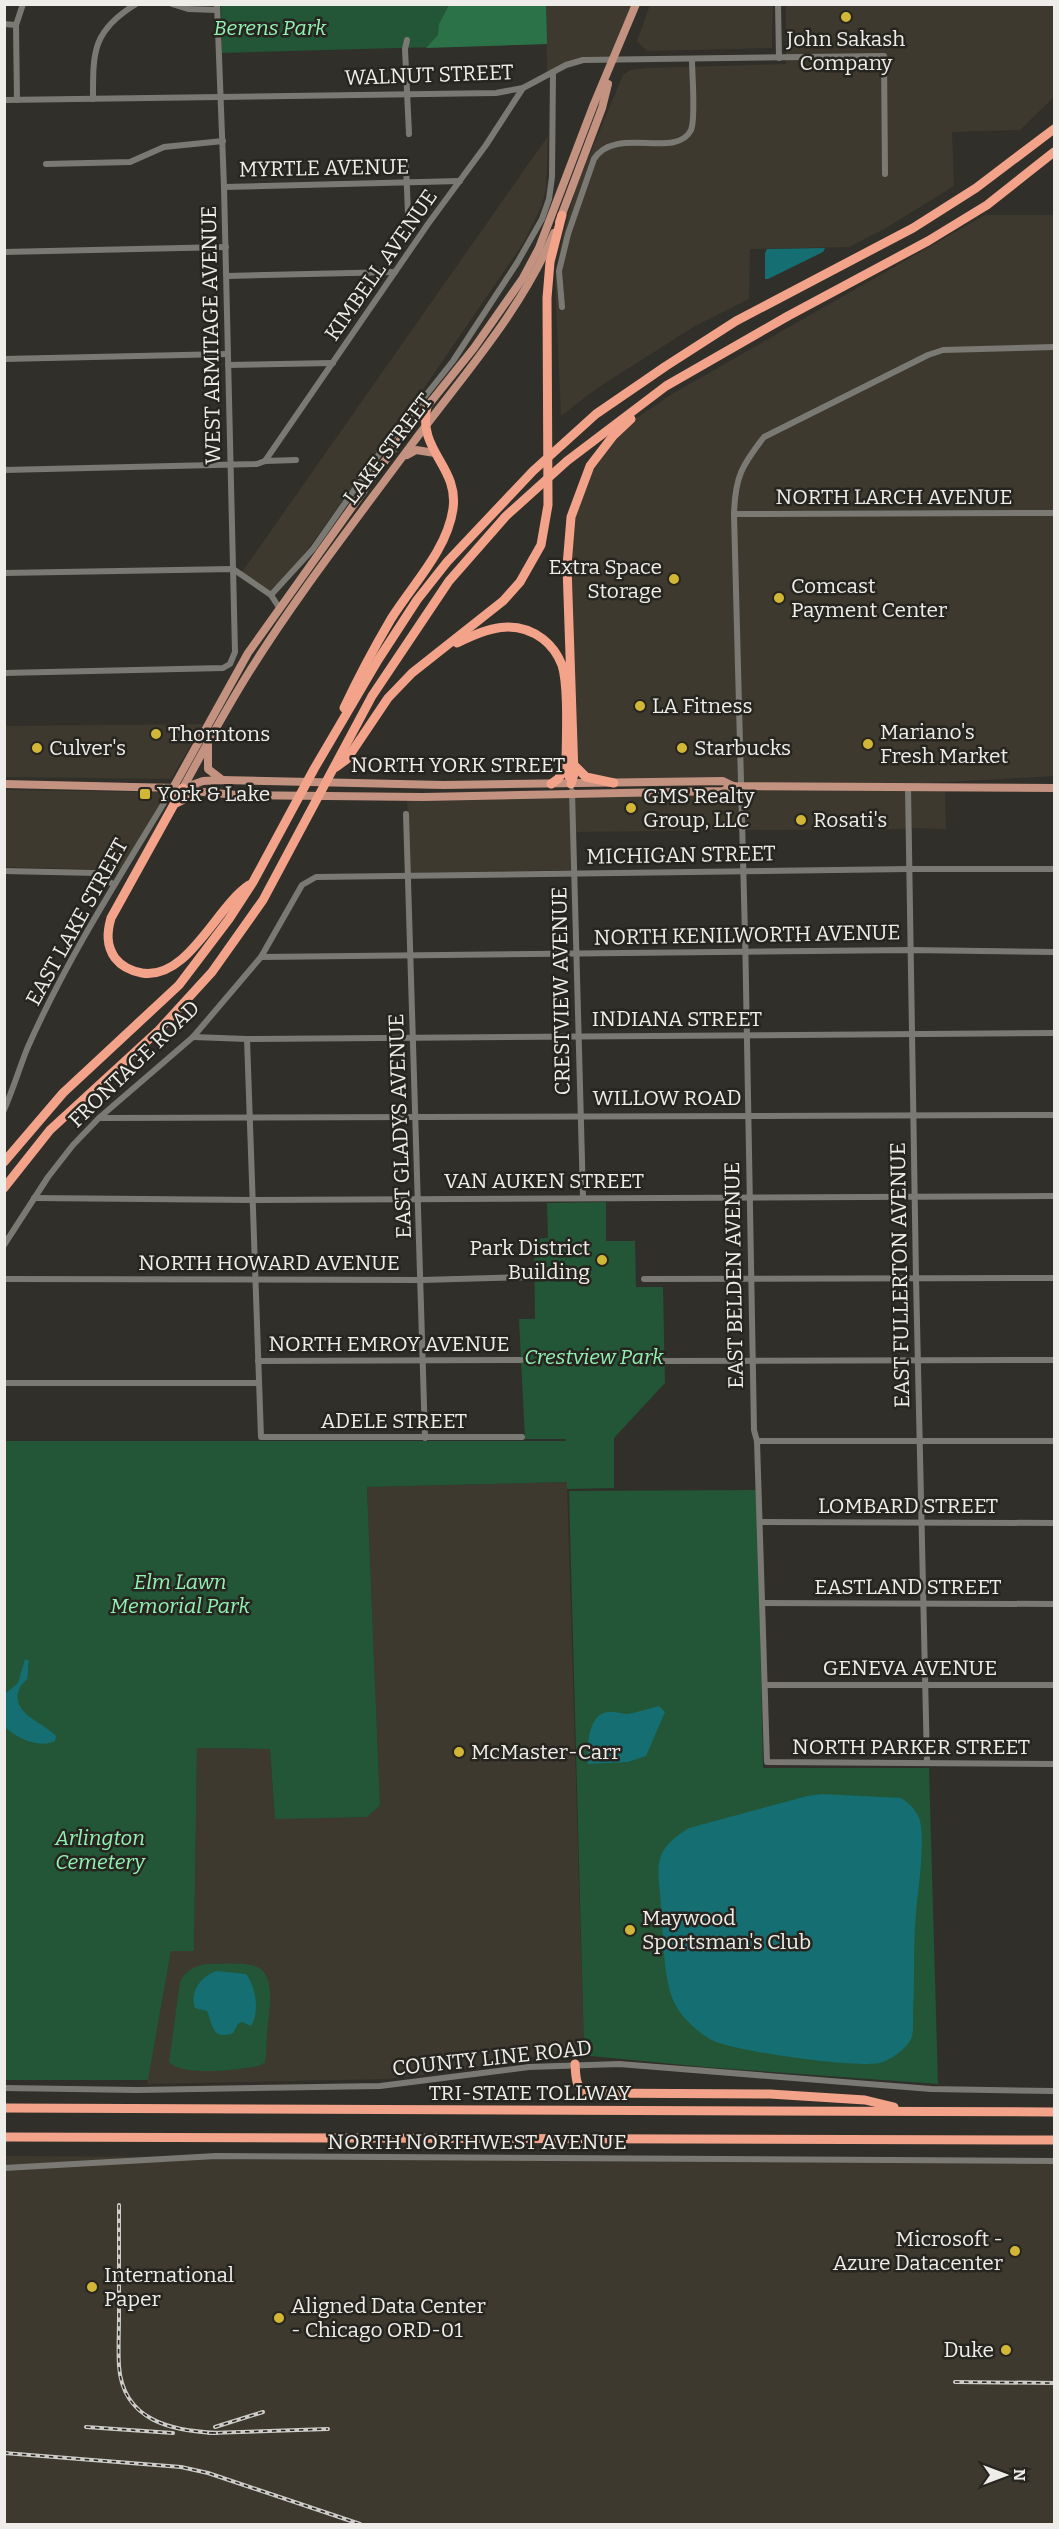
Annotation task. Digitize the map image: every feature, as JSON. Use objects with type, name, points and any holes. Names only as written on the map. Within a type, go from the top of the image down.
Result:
[{"type":"highway","points":[[4,1162],[63,1093],[179,985],[230,919],[253,882],[314,769],[378,660],[417,600],[447,562],[533,471],[596,414],[736,321],[913,228],[976,188],[1054,129]]},
{"type":"highway","points":[[4,1188],[38,1143],[57,1123],[159,1030],[213,972],[263,900],[372,696],[449,581],[506,516],[567,461],[666,386],[788,316],[928,242],[987,205],[1054,152]]},
{"type":"highway","points":[[332,771],[347,759],[388,698],[412,673],[503,601],[520,582],[541,545],[548,505],[547,298],[550,262],[562,215]]},
{"type":"highway","points":[[551,784],[570,766],[567,566],[571,517],[590,466],[613,436],[666,386]]},
{"type":"highway","points":[[314,769],[360,675],[391,620],[442,543],[450,525],[453,506],[452,488],[447,472],[427,439],[424,428],[427,406]]},
{"type":"highway","points":[[436,654],[494,627],[523,627],[549,643],[562,667],[570,766],[574,774],[571,786]]},
{"type":"highway","points":[[570,766],[586,777],[614,783]]},
{"type":"highway","points":[[183,788],[111,918],[108,927],[108,944],[112,953],[121,964],[132,971],[147,974],[172,966],[198,941],[235,894],[253,882]]},
{"type":"highway","points":[[174,804],[198,792]]},
{"type":"highway","points":[[575,2064],[576,2083],[585,2093],[770,2094],[865,2100],[911,2111]]},
{"type":"highway","name":"TRI-STATE TOLLWAY","points":[[4,2108],[1054,2112]]},
{"type":"highway","points":[[4,2137],[1054,2139]]},
{"type":"main road","name":"LAKE STREET","points":[[172,788],[248,653],[390,454],[507,304],[534,258],[636,4]]},
{"type":"main road","name":"LAKE STREET","points":[[183,788],[210,739],[273,637],[424,428],[496,336],[518,303],[538,268],[562,215],[598,120],[614,60]]},
{"type":"main road","points":[[402,459],[416,450],[435,453]]},
{"type":"main road","points":[[210,739],[206,761],[208,769],[222,780]]},
{"type":"main road","name":"NORTH YORK STREET","points":[[183,788],[203,781],[222,780],[444,785],[551,784],[723,791],[738,786]]},
{"type":"main road","name":"NORTH YORK STREET","points":[[4,784],[183,788],[198,792],[423,797],[614,783],[723,781],[738,786],[1054,788]]},
{"type":"street","points":[[17,100],[16,25],[23,4]]},
{"type":"street","points":[[93,99],[93,60],[97,44],[110,24],[136,4]]},
{"type":"street","points":[[172,4],[188,9],[217,7]]},
{"type":"street","points":[[778,4],[778,58]]},
{"type":"street","name":"WEST ARMITAGE AVENUE","points":[[4,673],[223,668],[230,664],[235,652],[227,276],[217,7]]},
{"type":"street","points":[[4,24],[16,25]]},
{"type":"street","points":[[407,40],[405,49],[409,134]]},
{"type":"street","name":"WALNUT STREET","points":[[4,100],[496,93],[523,88],[553,72],[583,60],[884,56],[885,174]]},
{"type":"street","points":[[562,307],[559,271],[568,234],[594,159],[599,152],[615,143],[673,142],[684,138],[691,130],[693,120],[692,60]]},
{"type":"street","points":[[271,595],[313,549],[380,453],[453,361],[542,219],[551,190],[553,72]]},
{"type":"street","name":"KIMBELL AVENUE","points":[[265,461],[523,88]]},
{"type":"street","points":[[46,164],[130,162],[164,147],[223,141]]},
{"type":"street","points":[[406,165],[408,214]]},
{"type":"street","name":"MYRTLE AVENUE","points":[[224,187],[460,181]]},
{"type":"street","points":[[4,252],[226,247]]},
{"type":"street","points":[[227,276],[395,272]]},
{"type":"street","name":"EAST BELDEN AVENUE","points":[[767,1762],[761,1522],[757,1441],[754,1430],[742,870],[738,786],[734,514],[737,480],[746,460],[764,437],[928,355],[943,350],[1054,347]]},
{"type":"street","points":[[4,359],[227,354]]},
{"type":"street","points":[[228,365],[333,363]]},
{"type":"street","points":[[4,470],[257,464],[265,461],[296,460]]},
{"type":"street","name":"NORTH LARCH AVENUE","points":[[734,514],[1054,513]]},
{"type":"street","points":[[4,573],[233,569],[271,595],[280,609]]},
{"type":"street","name":"CRESTVIEW AVENUE","points":[[571,786],[583,1197]]},
{"type":"street","name":"EAST FULLERTON AVENUE","points":[[908,787],[911,1034],[927,1763]]},
{"type":"street","name":"EAST LAKE STREET","points":[[4,1110],[27,1050],[57,989],[114,885],[172,788]]},
{"type":"street","name":"EAST GLADYS AVENUE","points":[[406,814],[425,1438]]},
{"type":"street","name":"MICHIGAN STREET","points":[[309,880],[316,877],[742,870],[1054,869]]},
{"type":"street","points":[[4,871],[97,873],[114,885]]},
{"type":"street","name":"FRONTAGE ROAD","points":[[4,1245],[34,1198],[74,1145],[99,1118],[193,1037],[261,957],[302,885],[309,880]]},
{"type":"street","name":"NORTH KENILWORTH AVENUE","points":[[261,957],[910,950],[1054,952]]},
{"type":"street","name":"INDIANA STREET","points":[[193,1037],[247,1039],[1054,1033]]},
{"type":"street","points":[[247,1039],[259,1383]]},
{"type":"street","name":"WILLOW ROAD","points":[[99,1118],[416,1118],[747,1114],[1054,1115]]},
{"type":"street","name":"VAN AUKEN STREET","points":[[34,1198],[252,1200],[1054,1196]]},
{"type":"street","name":"NORTH HOWARD AVENUE","points":[[4,1279],[421,1280],[532,1277]]},
{"type":"street","points":[[644,1279],[1054,1278]]},
{"type":"street","name":"NORTH EMROY AVENUE","points":[[258,1361],[521,1360]]},
{"type":"street","points":[[661,1361],[1054,1360]]},
{"type":"street","name":"NORTH EMROY AVENUE","points":[[4,1383],[259,1383]]},
{"type":"street","name":"ADELE STREET","points":[[259,1383],[261,1437],[522,1437]]},
{"type":"street","points":[[757,1441],[1054,1441]]},
{"type":"street","name":"LOMBARD STREET","points":[[761,1522],[1054,1522]]},
{"type":"street","name":"EASTLAND STREET","points":[[762,1603],[1054,1604]]},
{"type":"street","name":"GENEVA AVENUE","points":[[765,1685],[1054,1685]]},
{"type":"street","name":"NORTH PARKER STREET","points":[[767,1762],[1054,1764]]},
{"type":"street","name":"COUNTY LINE ROAD","points":[[4,2088],[137,2090],[380,2086],[529,2067],[619,2064],[931,2089],[1054,2091]]},
{"type":"street","name":"NORTH NORTHWEST AVENUE","points":[[4,2168],[216,2156],[1054,2161]]},
{"type":"shaded area","points":[[546,5],[633,5],[613,58],[582,58],[547,72]]},
{"type":"shaded area","points":[[650,5],[773,5],[772,48],[647,51],[637,41]]},
{"type":"shaded area","points":[[786,5],[1054,5],[1054,97],[1020,130],[952,132],[954,186],[886,228],[849,247],[750,249],[749,299],[695,326],[596,389],[561,416],[555,281],[562,240],[575,190],[623,75],[630,70],[646,68],[786,64]]},
{"type":"shaded area","points":[[548,136],[546,190],[541,207],[524,242],[420,394],[295,567],[271,591],[242,572]]},
{"type":"shaded area","points":[[985,215],[1054,215],[1054,776],[911,784],[578,787],[570,570],[572,534],[579,499],[593,468],[613,440],[635,419],[672,394]]},
{"type":"shaded area","points":[[203,724],[171,779],[5,777],[5,726]]},
{"type":"shaded area","points":[[740,788],[740,830],[575,832],[574,791]]},
{"type":"shaded area","points":[[744,788],[906,788],[907,829],[743,830]]},
{"type":"shaded area","points":[[909,788],[945,789],[946,829],[911,828]]},
{"type":"shaded area","points":[[5,790],[158,792],[163,799],[121,870],[5,867]]},
{"type":"shaded area","points":[[570,793],[573,870],[410,873],[407,796]]},
{"type":"shaded area","points":[[567,1482],[584,2049],[446,2072],[387,2079],[147,2084],[171,1951],[194,1950],[197,1748],[270,1749],[275,1818],[380,1805],[367,1487]]},
{"type":"shaded area","points":[[5,2156],[1054,2161],[1054,2524],[5,2524]]},
{"type":"green space","name":"Berens Park","points":[[221,5],[546,5],[547,44],[222,53]]},
{"type":"green space","points":[[449,5],[546,5],[547,44],[426,48],[438,35],[439,24]]},
{"type":"green space","points":[[606,1202],[606,1241],[635,1241],[636,1287],[663,1287],[665,1383],[614,1438],[614,1488],[567,1489],[567,1482],[367,1487],[380,1805],[367,1817],[275,1819],[270,1749],[197,1748],[194,1951],[171,1951],[148,2080],[5,2080],[5,1441],[566,1441],[566,1439],[525,1439],[519,1319],[535,1319],[534,1239],[548,1238],[547,1203]]},
{"type":"green space","points":[[757,1490],[763,1768],[929,1768],[938,2084],[704,2067],[591,2056],[584,2049],[569,1491]]},
{"type":"green space","points":[[207,1964],[251,1965],[258,1967],[266,1976],[270,2001],[266,2059],[261,2065],[241,2069],[199,2071],[176,2067],[169,2062],[180,1982],[191,1969]]},
{"type":"water","points":[[825,248],[823,252],[765,279],[767,249]]},
{"type":"water","points":[[25,1659],[29,1661],[28,1677],[20,1687],[19,1704],[28,1716],[56,1736],[55,1741],[49,1743],[28,1741],[5,1727],[5,1694],[18,1683]]},
{"type":"water","points":[[659,1706],[665,1712],[646,1756],[628,1762],[588,1764],[592,1725],[601,1714],[635,1713]]},
{"type":"water","points":[[822,1794],[901,1798],[916,1812],[921,1826],[913,2033],[903,2050],[883,2062],[851,2064],[826,2062],[746,2050],[714,2041],[697,2030],[682,2015],[675,2004],[668,1983],[664,1956],[659,1870],[660,1860],[668,1844],[689,1828]]},
{"type":"water","points":[[217,1971],[246,1974],[254,1992],[256,2007],[251,2026],[242,2022],[238,2024],[233,2033],[220,2035],[214,2030],[207,2011],[195,2008],[195,1990],[206,1976]]},
{"type":"railway","points":[[119,2205],[119,2366],[123,2385],[130,2399],[140,2411],[153,2419],[183,2429],[217,2433]]},
{"type":"railway","points":[[955,2382],[1054,2383]]},
{"type":"railway","points":[[215,2427],[263,2412]]},
{"type":"railway","points":[[86,2427],[173,2433]]},
{"type":"railway","points":[[209,2433],[328,2429]]},
{"type":"railway","points":[[4,2453],[181,2467],[208,2473],[360,2524]]},
{"type":"place","name":"John Sakash Company","points":[[846,17]]},
{"type":"place","name":"Extra Space Storage","points":[[674,579]]},
{"type":"place","name":"Comcast Payment Center","points":[[779,598]]},
{"type":"place","name":"LA Fitness","points":[[640,706]]},
{"type":"place","name":"Thorntons","points":[[156,734]]},
{"type":"place","name":"Mariano's Fresh Market","points":[[868,744]]},
{"type":"place","name":"Culver's","points":[[37,748]]},
{"type":"place","name":"Starbucks","points":[[682,748]]},
{"type":"place","name":"York & Lake","points":[[145,794]]},
{"type":"place","name":"GMS Realty Group, LLC","points":[[631,808]]},
{"type":"place","name":"Rosati's","points":[[801,820]]},
{"type":"place","name":"Park District Building","points":[[602,1260]]},
{"type":"place","name":"McMaster-Carr","points":[[459,1752]]},
{"type":"place","name":"Maywood Sportsman's Club","points":[[630,1930]]},
{"type":"place","name":"Microsoft - Azure Datacenter","points":[[1015,2251]]},
{"type":"place","name":"International Paper","points":[[92,2287]]},
{"type":"place","name":"Aligned Data Center - Chicago ORD-01","points":[[279,2318]]},
{"type":"place","name":"Duke","points":[[1006,2350]]},
{"type":"park label","name":"Crestview Park","points":[[594,1357]]},
{"type":"park label","name":"Elm Lawn Memorial Park","points":[[180,1594]]},
{"type":"park label","name":"Arlington Cemetery","points":[[100,1850]]}]
